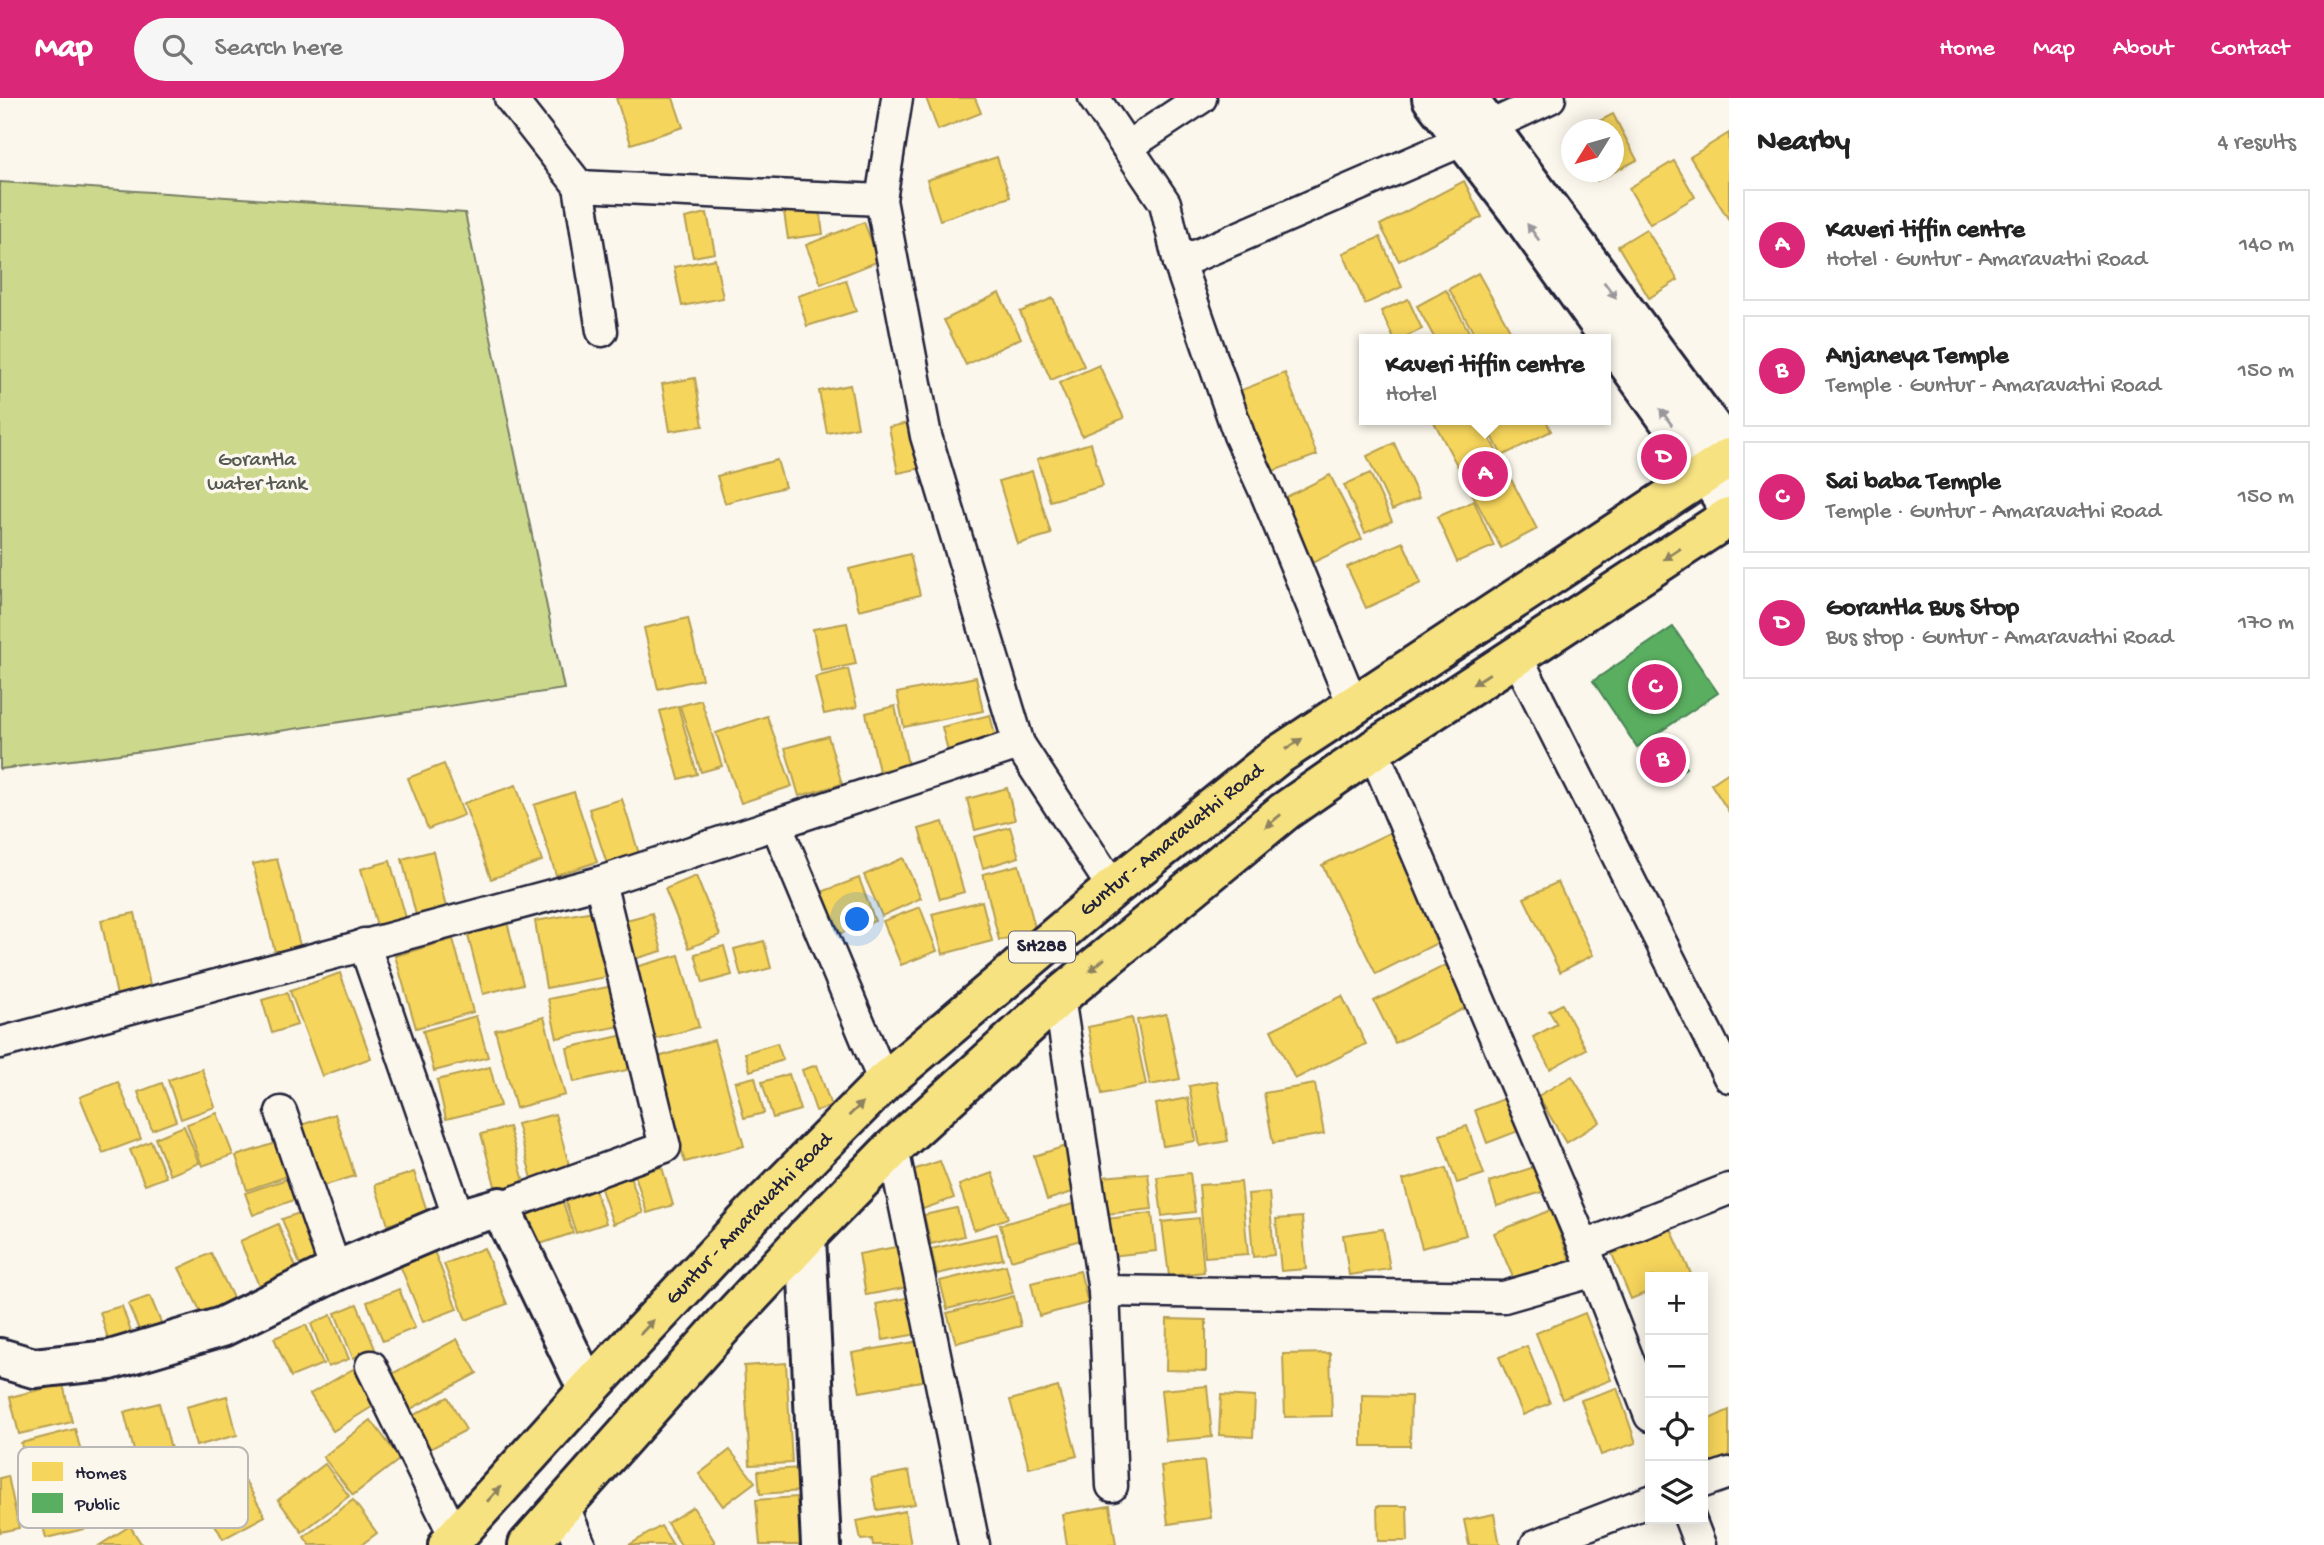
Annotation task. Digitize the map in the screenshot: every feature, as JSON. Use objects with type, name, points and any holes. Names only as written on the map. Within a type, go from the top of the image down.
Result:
[{"type":"main road","name":"Guntur - Amaravathi Road","points":[[452,1541],[588,1390],[762,1204],[884,1082],[1113,888],[1277,756],[1721,460]]},
{"type":"main road","name":"SH288","points":[[528,1545],[806,1237],[893,1148],[1059,997],[1285,811],[1516,655],[1729,517]]},
{"type":"street","points":[[510,98],[579,186],[602,331]]},
{"type":"street","points":[[897,98],[881,200],[926,436],[1019,744],[1113,888]]},
{"type":"street","points":[[1094,98],[1164,203],[1179,263],[1239,435],[1353,705]]},
{"type":"street","points":[[1127,147],[1201,98]]},
{"type":"street","points":[[1432,98],[1473,122],[1517,209],[1721,460],[1729,508]]},
{"type":"street","points":[[1179,263],[1473,122],[1550,98]]},
{"type":"street","points":[[579,186],[881,200]]},
{"type":"street","points":[[1516,655],[1729,1077]]},
{"type":"street","points":[[0,1044],[600,882],[1019,744]]},
{"type":"street","points":[[1373,750],[1589,1259],[1645,1403]]},
{"type":"street","points":[[776,824],[884,1082]]},
{"type":"street","points":[[0,1358],[34,1368],[110,1360],[222,1327],[336,1271],[459,1219],[500,1207],[665,1147],[600,882]]},
{"type":"street","points":[[364,944],[459,1219]]},
{"type":"street","points":[[1059,997],[1104,1291],[1112,1486]]},
{"type":"street","points":[[281,1112],[336,1271]]},
{"type":"street","points":[[893,1148],[974,1545]]},
{"type":"street","points":[[1104,1291],[1504,1297],[1589,1259],[1729,1189]]},
{"type":"street","points":[[500,1207],[588,1390]]},
{"type":"street","points":[[806,1237],[821,1545]]},
{"type":"street","points":[[371,1366],[452,1541]]},
{"type":"street","points":[[1708,1480],[1729,1473]]},
{"type":"street","points":[[1536,1545],[1645,1503]]},
{"type":"street","points":[[563,1504],[580,1545]]},
{"type":"street","points":[[1692,1524],[1700,1545]]},
{"type":"green space","name":"Gorantla water tank","points":[[0,182],[465,213],[564,689],[151,750],[0,769]]},
{"type":"building: Homes","points":[[616,98],[673,98],[683,127],[631,144]]},
{"type":"building: Homes","points":[[926,98],[975,98],[981,113],[938,130]]},
{"type":"building: Homes","points":[[1613,114],[1616,119],[1603,119]]},
{"type":"building: Homes","points":[[1729,133],[1729,220],[1690,157]]},
{"type":"building: Homes","points":[[1624,135],[1637,160],[1624,167]]},
{"type":"building: Homes","points":[[997,157],[1010,197],[940,220],[927,180]]},
{"type":"building: Homes","points":[[1674,161],[1695,197],[1650,224],[1629,188]]},
{"type":"building: Homes","points":[[1464,181],[1482,217],[1399,261],[1380,225]]},
{"type":"building: Homes","points":[[819,207],[823,234],[788,239],[784,212]]},
{"type":"building: Homes","points":[[707,213],[715,253],[693,257],[685,218]]},
{"type":"building: Homes","points":[[864,222],[879,261],[821,284],[806,245]]},
{"type":"building: Homes","points":[[1646,229],[1678,280],[1649,298],[1618,246]]},
{"type":"building: Homes","points":[[1380,237],[1402,287],[1365,304],[1343,253]]},
{"type":"building: Homes","points":[[715,259],[723,298],[682,306],[674,267]]},
{"type":"building: Homes","points":[[1478,273],[1512,334],[1474,334],[1449,289]]},
{"type":"building: Homes","points":[[846,280],[856,311],[807,326],[798,296]]},
{"type":"building: Homes","points":[[1446,290],[1470,334],[1432,334],[1417,306]]},
{"type":"building: Homes","points":[[999,293],[1021,338],[966,365],[944,320]]},
{"type":"building: Homes","points":[[1053,298],[1084,366],[1051,380],[1020,312]]},
{"type":"building: Homes","points":[[1408,299],[1422,329],[1412,334],[1392,334],[1381,311]]},
{"type":"building: Homes","points":[[1099,365],[1124,418],[1082,436],[1059,383]]},
{"type":"building: Homes","points":[[1285,373],[1317,455],[1265,474],[1234,393]]},
{"type":"building: Homes","points":[[695,378],[703,426],[670,431],[662,384]]},
{"type":"building: Homes","points":[[850,385],[858,427],[827,433],[819,391]]},
{"type":"building: Homes","points":[[913,422],[922,468],[898,473],[889,427]]},
{"type":"building: Homes","points":[[1436,425],[1483,425],[1537,529],[1501,548]]},
{"type":"building: Homes","points":[[1486,425],[1548,425],[1551,431],[1502,456]]},
{"type":"building: Homes","points":[[1091,443],[1103,486],[1050,501],[1037,459]]},
{"type":"building: Homes","points":[[1394,443],[1419,498],[1392,510],[1367,456]]},
{"type":"building: Homes","points":[[777,460],[785,487],[725,503],[717,476]]},
{"type":"building: Homes","points":[[1032,471],[1051,534],[1018,544],[999,481]]},
{"type":"building: Homes","points":[[1370,473],[1392,521],[1365,533],[1344,485]]},
{"type":"building: Homes","points":[[1330,475],[1362,539],[1312,563],[1280,500]]},
{"type":"building: Homes","points":[[1474,501],[1494,546],[1457,562],[1437,517]]},
{"type":"building: Homes","points":[[1403,542],[1421,583],[1366,608],[1347,567]]},
{"type":"building: Homes","points":[[910,554],[920,595],[859,610],[849,569]]},
{"type":"building: Homes","points":[[688,618],[702,679],[658,689],[644,628]]},
{"type":"building: Homes","points":[[847,623],[856,664],[821,671],[813,629]]},
{"type":"building: Homes","points":[[848,669],[857,707],[824,714],[815,677]]},
{"type":"building: Homes","points":[[976,677],[983,711],[904,727],[897,693]]},
{"type":"building: Homes","points":[[701,700],[722,766],[701,772],[680,706]]},
{"type":"building: Homes","points":[[678,706],[697,774],[679,779],[660,711]]},
{"type":"building: Homes","points":[[895,706],[908,765],[879,771],[866,713]]},
{"type":"building: Homes","points":[[990,715],[996,739],[948,751],[942,727]]},
{"type":"building: Homes","points":[[767,716],[792,786],[741,803],[716,733]]},
{"type":"building: Homes","points":[[828,736],[842,784],[799,796],[785,748]]},
{"type":"building: Homes","points":[[444,764],[464,815],[428,829],[408,778]]},
{"type":"building: Homes","points":[[1729,772],[1729,812],[1711,784]]},
{"type":"building: Homes","points":[[516,785],[542,861],[491,879],[464,803]]},
{"type":"building: Homes","points":[[1007,788],[1015,820],[975,830],[967,799]]},
{"type":"building: Homes","points":[[574,792],[597,862],[556,875],[534,805]]},
{"type":"building: Homes","points":[[622,799],[640,857],[608,867],[589,809]]},
{"type":"building: Homes","points":[[943,822],[964,892],[940,899],[919,829]]},
{"type":"building: Homes","points":[[1010,827],[1019,857],[983,868],[974,837]]},
{"type":"building: Homes","points":[[1391,832],[1443,940],[1376,974],[1322,865]]},
{"type":"building: Homes","points":[[433,851],[446,908],[416,915],[402,859]]},
{"type":"building: Homes","points":[[903,858],[921,898],[882,916],[864,875]]},
{"type":"building: Homes","points":[[277,859],[301,949],[276,956],[253,864]]},
{"type":"building: Homes","points":[[390,861],[406,918],[377,926],[361,869]]},
{"type":"building: Homes","points":[[1019,865],[1036,932],[999,940],[983,874]]},
{"type":"building: Homes","points":[[696,876],[720,935],[689,948],[665,889]]},
{"type":"building: Homes","points":[[859,878],[875,921],[831,937],[816,894]]},
{"type":"building: Homes","points":[[1558,882],[1593,955],[1560,972],[1524,898]]},
{"type":"building: Homes","points":[[982,901],[992,941],[943,954],[932,914]]},
{"type":"building: Homes","points":[[920,907],[937,951],[901,965],[883,921]]},
{"type":"building: Homes","points":[[600,910],[612,976],[546,988],[535,921]]},
{"type":"building: Homes","points":[[135,913],[151,990],[117,996],[101,920]]},
{"type":"building: Homes","points":[[652,913],[662,951],[634,959],[623,921]]},
{"type":"building: Homes","points":[[506,918],[523,984],[483,994],[466,928]]},
{"type":"building: Homes","points":[[453,939],[473,1012],[416,1028],[395,956]]},
{"type":"building: Homes","points":[[764,941],[771,968],[741,976],[734,949]]},
{"type":"building: Homes","points":[[724,946],[732,975],[703,983],[695,954]]},
{"type":"building: Homes","points":[[679,955],[699,1027],[649,1041],[628,969]]},
{"type":"building: Homes","points":[[1446,965],[1467,1007],[1395,1043],[1374,1001]]},
{"type":"building: Homes","points":[[340,973],[371,1058],[322,1076],[290,991]]},
{"type":"building: Homes","points":[[613,986],[621,1026],[557,1038],[548,999]]},
{"type":"building: Homes","points":[[287,993],[297,1025],[272,1033],[262,1000]]},
{"type":"building: Homes","points":[[1342,996],[1366,1044],[1295,1079],[1271,1030]]},
{"type":"building: Homes","points":[[1562,1004],[1586,1049],[1550,1069],[1533,1037],[1557,1024],[1549,1011]]},
{"type":"building: Homes","points":[[1166,1014],[1180,1079],[1150,1085],[1137,1020]]},
{"type":"building: Homes","points":[[476,1016],[488,1057],[434,1071],[423,1031]]},
{"type":"building: Homes","points":[[544,1017],[565,1095],[516,1108],[495,1030]]},
{"type":"building: Homes","points":[[1132,1018],[1146,1085],[1102,1094],[1088,1027]]},
{"type":"building: Homes","points":[[624,1035],[631,1069],[574,1082],[567,1048]]},
{"type":"building: Homes","points":[[714,1040],[744,1146],[685,1162],[655,1058]]},
{"type":"building: Homes","points":[[777,1043],[783,1060],[750,1071],[745,1053]]},
{"type":"building: Homes","points":[[817,1065],[831,1106],[816,1111],[802,1070]]},
{"type":"building: Homes","points":[[490,1067],[500,1106],[446,1119],[437,1080]]},
{"type":"building: Homes","points":[[202,1069],[215,1107],[181,1119],[168,1080]]},
{"type":"building: Homes","points":[[789,1074],[800,1110],[773,1118],[762,1082]]},
{"type":"building: Homes","points":[[1572,1076],[1600,1122],[1566,1143],[1538,1096]]},
{"type":"building: Homes","points":[[755,1077],[764,1113],[744,1118],[735,1082]]},
{"type":"building: Homes","points":[[1217,1081],[1228,1141],[1200,1146],[1189,1086]]},
{"type":"building: Homes","points":[[118,1082],[141,1139],[103,1153],[80,1097]]},
{"type":"building: Homes","points":[[162,1083],[176,1121],[152,1130],[138,1092]]},
{"type":"building: Homes","points":[[1315,1084],[1324,1134],[1273,1143],[1264,1093]]},
{"type":"building: Homes","points":[[1509,1097],[1521,1130],[1487,1143],[1475,1110]]},
{"type":"building: Homes","points":[[1188,1098],[1196,1141],[1163,1146],[1156,1104]]},
{"type":"building: Homes","points":[[217,1113],[233,1155],[202,1166],[187,1124]]},
{"type":"building: Homes","points":[[335,1114],[355,1176],[316,1188],[295,1127]]},
{"type":"building: Homes","points":[[555,1114],[571,1172],[533,1182],[517,1124]]},
{"type":"building: Homes","points":[[184,1126],[199,1163],[170,1175],[155,1138]]},
{"type":"building: Homes","points":[[1467,1126],[1484,1174],[1457,1183],[1440,1135]]},
{"type":"building: Homes","points":[[509,1127],[525,1185],[497,1193],[481,1134]]},
{"type":"building: Homes","points":[[151,1141],[166,1177],[145,1185],[130,1150]]},
{"type":"building: Homes","points":[[276,1143],[288,1176],[247,1190],[236,1156]]},
{"type":"building: Homes","points":[[1066,1146],[1079,1190],[1047,1200],[1034,1156]]},
{"type":"building: Homes","points":[[940,1161],[954,1198],[923,1209],[910,1171]]},
{"type":"building: Homes","points":[[662,1167],[673,1205],[647,1213],[635,1175]]},
{"type":"building: Homes","points":[[1534,1167],[1542,1192],[1497,1206],[1489,1182]]},
{"type":"building: Homes","points":[[1446,1168],[1466,1235],[1422,1248],[1403,1180]]},
{"type":"building: Homes","points":[[414,1172],[427,1211],[388,1225],[375,1185]]},
{"type":"building: Homes","points":[[629,1173],[643,1213],[613,1224],[599,1183]]},
{"type":"building: Homes","points":[[992,1173],[1008,1218],[974,1230],[959,1185]]},
{"type":"building: Homes","points":[[1148,1173],[1152,1209],[1106,1214],[1102,1177]]},
{"type":"building: Homes","points":[[1190,1173],[1195,1212],[1162,1216],[1157,1177]]},
{"type":"building: Homes","points":[[287,1179],[294,1200],[253,1215],[245,1193]]},
{"type":"building: Homes","points":[[1241,1182],[1248,1254],[1205,1257],[1199,1185]]},
{"type":"building: Homes","points":[[593,1184],[606,1223],[576,1233],[563,1194]]},
{"type":"building: Homes","points":[[1269,1192],[1274,1255],[1253,1257],[1248,1194]]},
{"type":"building: Homes","points":[[561,1196],[573,1233],[534,1246],[522,1210]]},
{"type":"building: Homes","points":[[1073,1204],[1084,1239],[1011,1260],[1000,1225]]},
{"type":"building: Homes","points":[[957,1208],[964,1236],[931,1244],[924,1215]]},
{"type":"building: Homes","points":[[1551,1210],[1570,1260],[1515,1282],[1494,1233]]},
{"type":"building: Homes","points":[[302,1212],[323,1262],[302,1270],[282,1219]]},
{"type":"building: Homes","points":[[1152,1213],[1156,1251],[1111,1256],[1107,1219]]},
{"type":"building: Homes","points":[[1302,1217],[1306,1269],[1281,1271],[1276,1219]]},
{"type":"building: Homes","points":[[1199,1218],[1204,1272],[1169,1276],[1162,1222]]},
{"type":"building: Homes","points":[[278,1224],[298,1272],[260,1288],[240,1241]]},
{"type":"building: Homes","points":[[1383,1229],[1390,1269],[1349,1275],[1343,1235]]},
{"type":"building: Homes","points":[[1671,1229],[1690,1272],[1645,1272],[1645,1293],[1631,1299],[1612,1254]]},
{"type":"building: Homes","points":[[997,1234],[1003,1259],[937,1274],[931,1249]]},
{"type":"building: Homes","points":[[901,1246],[909,1287],[866,1295],[859,1254]]},
{"type":"building: Homes","points":[[484,1248],[507,1304],[466,1320],[444,1264]]},
{"type":"building: Homes","points":[[434,1251],[457,1309],[423,1322],[400,1265]]},
{"type":"building: Homes","points":[[211,1253],[239,1310],[207,1325],[179,1268]]},
{"type":"building: Homes","points":[[1006,1265],[1013,1293],[947,1309],[940,1281]]},
{"type":"building: Homes","points":[[1080,1271],[1088,1303],[1039,1316],[1031,1283]]},
{"type":"building: Homes","points":[[399,1289],[415,1328],[383,1341],[367,1302]]},
{"type":"building: Homes","points":[[150,1296],[164,1330],[143,1339],[128,1304]]},
{"type":"building: Homes","points":[[1014,1296],[1021,1326],[956,1343],[947,1313]]},
{"type":"building: Homes","points":[[911,1297],[918,1334],[883,1340],[876,1304]]},
{"type":"building: Homes","points":[[357,1304],[375,1349],[353,1358],[335,1313]]},
{"type":"building: Homes","points":[[122,1306],[133,1338],[110,1346],[100,1312]]},
{"type":"building: Homes","points":[[1585,1313],[1611,1380],[1562,1399],[1536,1333]]},
{"type":"building: Homes","points":[[331,1315],[349,1359],[328,1367],[311,1324]]},
{"type":"building: Homes","points":[[1167,1319],[1206,1320],[1206,1371],[1166,1370]]},
{"type":"building: Homes","points":[[306,1325],[323,1364],[291,1377],[274,1338]]},
{"type":"building: Homes","points":[[457,1339],[477,1373],[409,1410],[390,1375]]},
{"type":"building: Homes","points":[[926,1340],[933,1379],[860,1392],[852,1353]]},
{"type":"building: Homes","points":[[1527,1346],[1550,1403],[1523,1415],[1499,1357]]},
{"type":"building: Homes","points":[[1330,1353],[1332,1416],[1285,1417],[1283,1354]]},
{"type":"building: Homes","points":[[786,1363],[792,1463],[750,1465],[744,1366]]},
{"type":"building: Homes","points":[[353,1369],[375,1405],[333,1431],[310,1394]]},
{"type":"building: Homes","points":[[63,1384],[72,1422],[19,1434],[10,1397]]},
{"type":"building: Homes","points":[[1207,1386],[1212,1437],[1166,1441],[1161,1390]]},
{"type":"building: Homes","points":[[1058,1387],[1077,1456],[1029,1468],[1010,1400]]},
{"type":"building: Homes","points":[[1617,1388],[1636,1443],[1601,1455],[1581,1400]]},
{"type":"building: Homes","points":[[1221,1395],[1255,1397],[1253,1437],[1219,1435]]},
{"type":"building: Homes","points":[[1362,1395],[1411,1396],[1410,1446],[1362,1446]]},
{"type":"building: Homes","points":[[227,1396],[237,1435],[196,1446],[186,1407]]},
{"type":"building: Homes","points":[[448,1397],[466,1430],[428,1450],[410,1417]]},
{"type":"building: Homes","points":[[159,1403],[171,1447],[133,1447],[124,1412]]},
{"type":"building: Homes","points":[[1729,1410],[1729,1456],[1708,1466],[1708,1461],[1708,1420]]},
{"type":"building: Homes","points":[[371,1420],[400,1459],[353,1495],[323,1457]]},
{"type":"building: Homes","points":[[75,1429],[80,1447],[22,1447],[21,1443]]},
{"type":"building: Homes","points":[[730,1450],[755,1482],[723,1506],[699,1474]]},
{"type":"building: Homes","points":[[1204,1461],[1211,1518],[1168,1524],[1161,1466]]},
{"type":"building: Homes","points":[[325,1464],[349,1496],[302,1532],[278,1500]]},
{"type":"building: Homes","points":[[800,1468],[802,1491],[760,1494],[758,1471]]},
{"type":"building: Homes","points":[[909,1471],[915,1504],[877,1510],[871,1478]]},
{"type":"building: Homes","points":[[8,1476],[19,1528],[0,1532],[0,1478]]},
{"type":"building: Homes","points":[[248,1486],[265,1516],[248,1525]]},
{"type":"building: Homes","points":[[797,1497],[801,1545],[760,1545],[756,1500]]},
{"type":"building: Homes","points":[[353,1500],[377,1533],[361,1545],[310,1545],[304,1537]]},
{"type":"building: Homes","points":[[1110,1506],[1116,1545],[1067,1545],[1062,1514]]},
{"type":"building: Homes","points":[[1377,1506],[1407,1506],[1408,1541],[1378,1541]]},
{"type":"building: Homes","points":[[693,1507],[715,1542],[709,1545],[681,1545],[667,1523]]},
{"type":"building: Homes","points":[[905,1511],[911,1545],[873,1545],[872,1539],[861,1540],[857,1521]]},
{"type":"building: Homes","points":[[1494,1514],[1500,1545],[1469,1545],[1464,1520]]},
{"type":"building: Homes","points":[[661,1526],[673,1545],[629,1545]]},
{"type":"building: Homes","points":[[44,1528],[88,1528],[46,1538]]},
{"type":"building: Homes","points":[[127,1528],[131,1528],[142,1545],[100,1545]]},
{"type":"building: Homes","points":[[217,1528],[243,1528],[223,1539]]},
{"type":"building: Public","points":[[1673,627],[1718,693],[1637,747],[1593,681]]},
{"type":"building: Public","points":[[1665,735],[1686,768],[1661,784],[1640,751]]},
{"type":"place","name":"Gorantla Bus Stop","points":[[1664,457]]},
{"type":"place","name":"Kaveri tiffin centre","points":[[1485,474]]},
{"type":"place","name":"Sai baba Temple","points":[[1655,687]]},
{"type":"place","name":"Anjaneya Temple","points":[[1663,760]]}]
